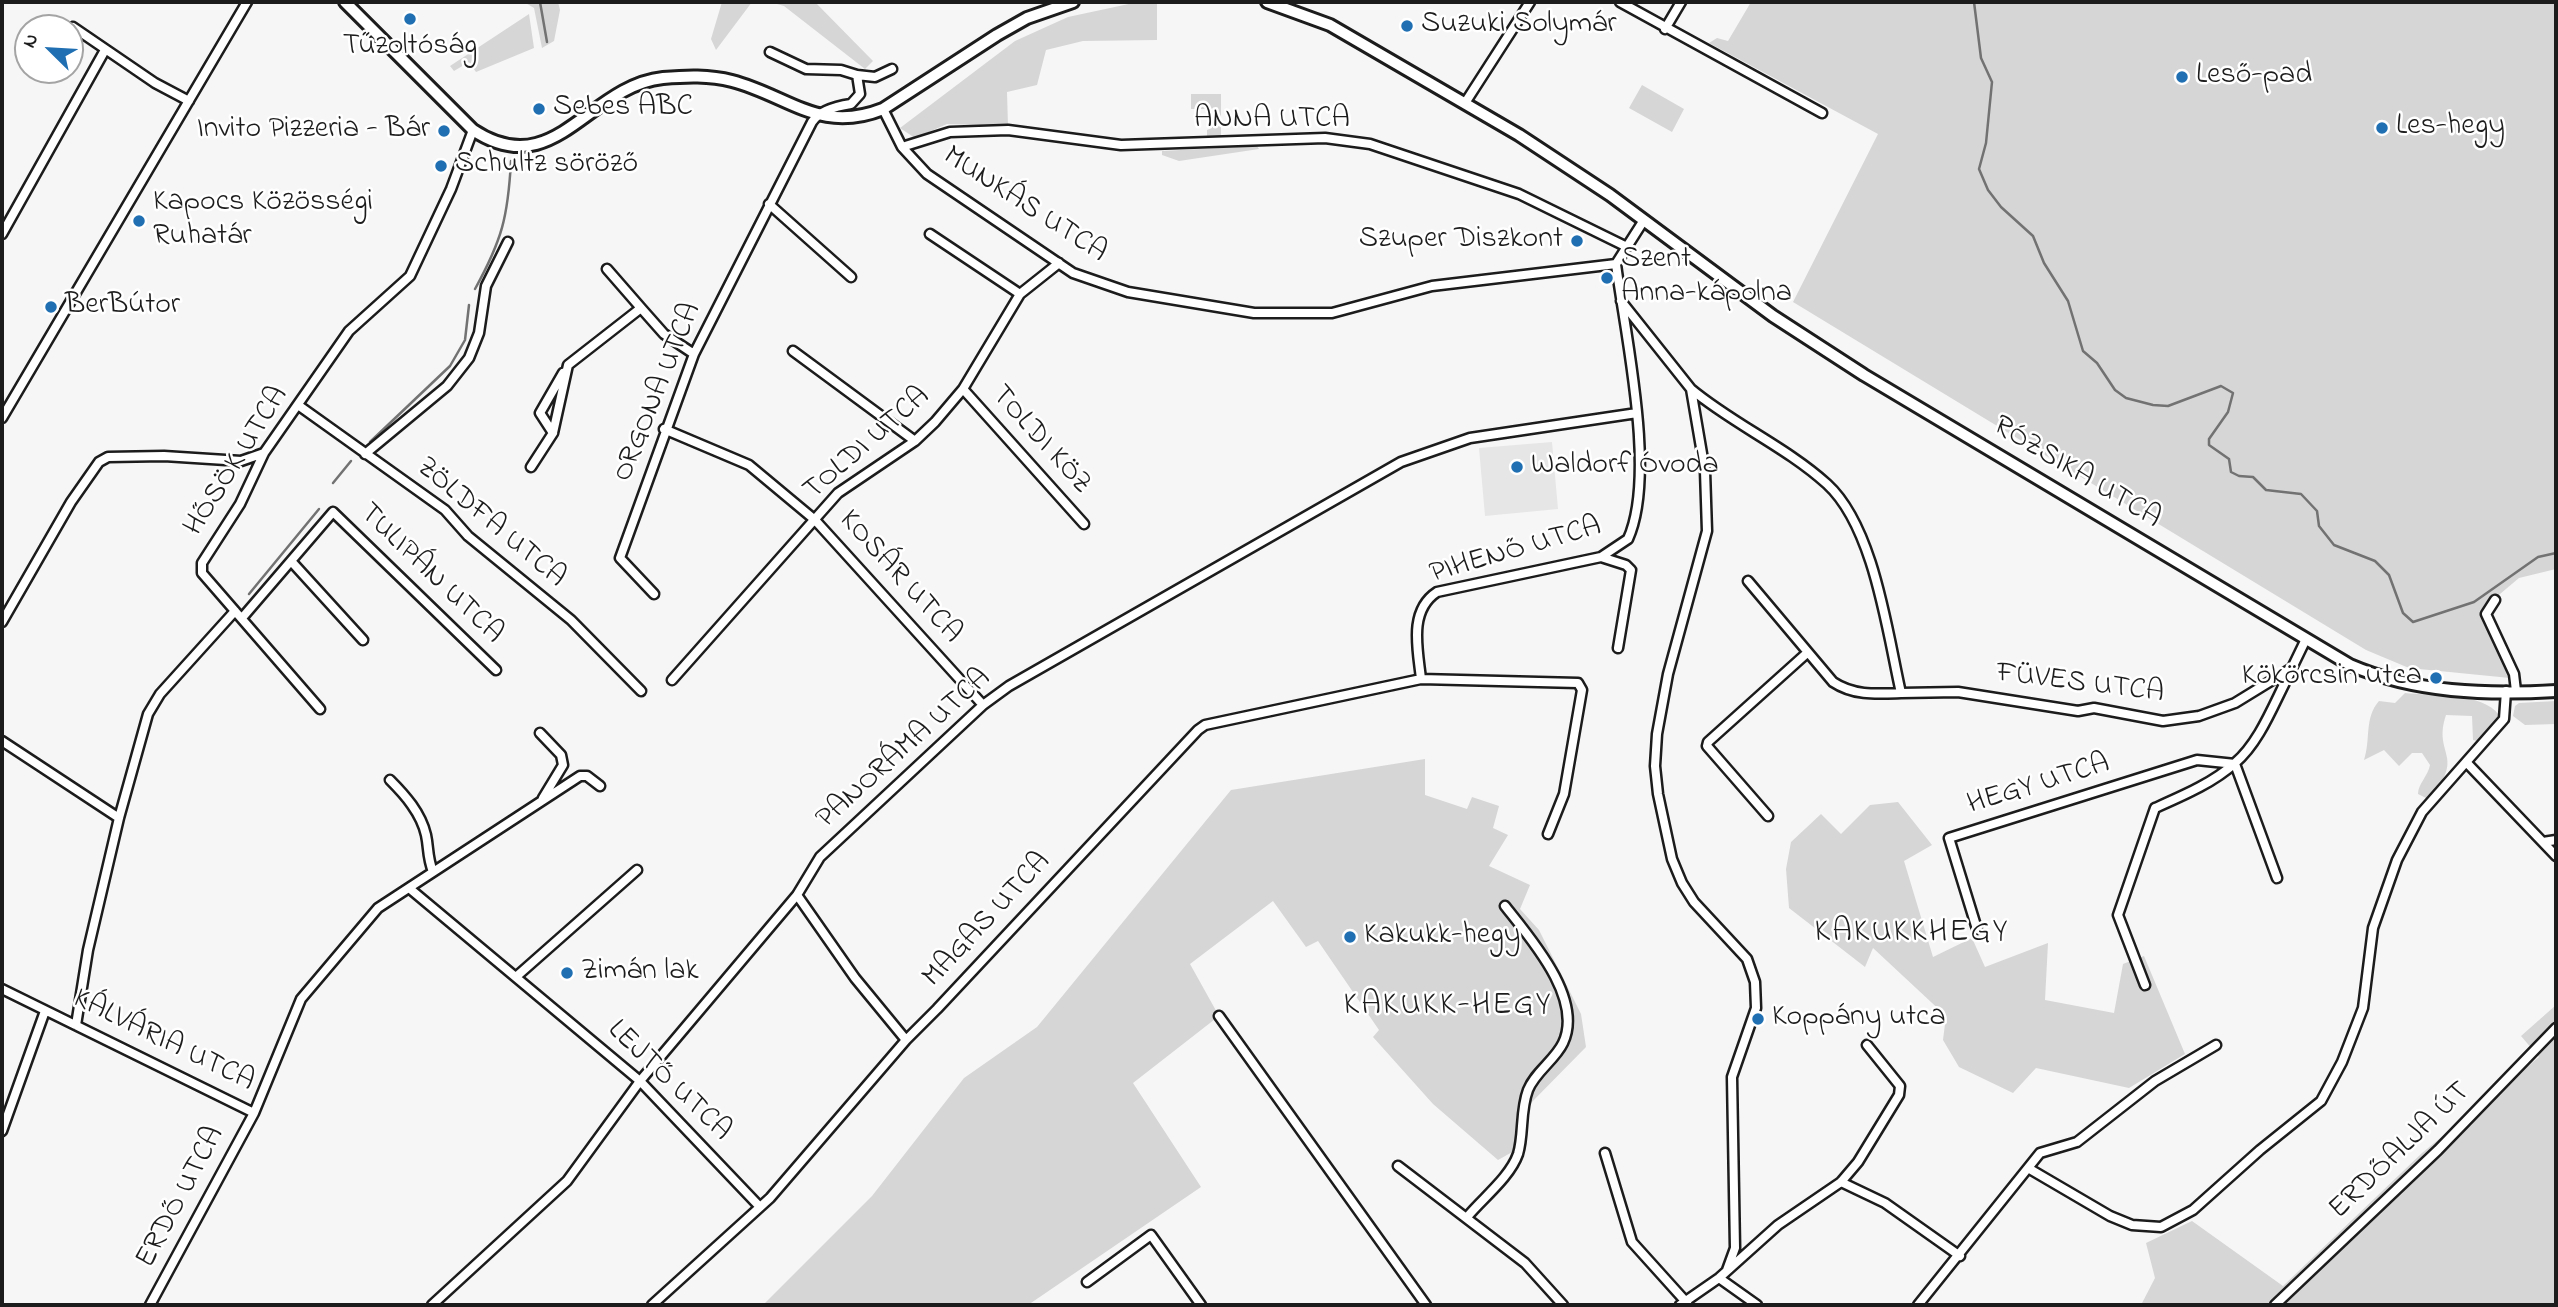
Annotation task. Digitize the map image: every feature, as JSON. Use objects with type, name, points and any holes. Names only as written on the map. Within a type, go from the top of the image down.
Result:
[{"type":"main road","points":[[345,2],[473,130],[507,147],[535,147],[552,139],[630,86],[646,81],[685,77],[732,81],[817,116],[853,118],[884,109],[997,35],[1058,4],[1073,2]]},
{"type":"main road","name":"RÓZSIKA UTCA","points":[[1267,2],[1330,25],[1465,103],[1556,159],[1644,220],[1773,316],[1864,375],[2350,665],[2391,681],[2434,689],[2556,691]]},
{"type":"street","points":[[2,418],[189,101],[214,53],[247,2]]},
{"type":"street","points":[[1465,103],[1530,2]]},
{"type":"street","points":[[1620,2],[1822,113]]},
{"type":"street","points":[[1665,29],[1681,2]]},
{"type":"street","points":[[84,34],[155,83],[189,101]]},
{"type":"street","points":[[2,234],[106,50]]},
{"type":"street","points":[[770,52],[806,69],[841,70],[874,77],[892,69]]},
{"type":"street","points":[[817,116],[839,106],[852,104],[860,94],[857,75]]},
{"type":"street","name":"MUNKÁS UTCA","points":[[884,109],[902,146],[927,173],[1059,263],[1088,280],[1128,292],[1254,313],[1332,313],[1432,286],[1616,264]]},
{"type":"street","name":"ORGONA UTCA","points":[[654,594],[620,558],[664,429],[694,354],[769,204],[817,116]]},
{"type":"street","name":"HŐSÖK UTCA","points":[[320,709],[202,573],[202,563],[240,504],[264,453],[349,331],[410,276],[451,189],[473,130]]},
{"type":"street","name":"ANNA UTCA","points":[[902,146],[950,132],[975,130],[1008,130],[1121,145],[1325,138],[1370,144],[1519,194],[1625,246]]},
{"type":"street","points":[[769,204],[851,277]]},
{"type":"street","points":[[1616,264],[1644,220]]},
{"type":"street","points":[[930,234],[1020,294]]},
{"type":"street","points":[[365,454],[447,386],[468,358],[479,333],[486,286],[508,242]]},
{"type":"street","name":"TOLDI UTCA","points":[[672,680],[838,494],[915,440],[935,422],[963,389],[1020,294],[1059,263]]},
{"type":"street","name":"PIHENŐ UTCA","points":[[1421,679],[1416,635],[1420,609],[1426,600],[1437,593],[1601,557],[1625,543],[1632,530],[1639,484],[1637,414],[1616,264]]},
{"type":"street","points":[[607,269],[664,334],[694,354]]},
{"type":"street","points":[[1621,301],[1691,389],[1825,483],[1851,513],[1864,542],[1901,693]]},
{"type":"street","points":[[553,433],[540,413],[568,365],[641,308]]},
{"type":"street","points":[[793,351],[915,440]]},
{"type":"street","points":[[531,467],[553,433],[568,365]]},
{"type":"street","name":"TOLDI KÖZ","points":[[963,389],[1084,524]]},
{"type":"street","points":[[1691,389],[1705,471],[1707,531],[1668,674],[1657,734],[1655,766],[1672,859],[1682,883],[1694,902],[1747,959],[1755,982],[1756,1008],[1731,1077],[1735,1248],[1727,1270]]},
{"type":"street","name":"ZÖLDFA UTCA","points":[[298,405],[445,510],[468,536],[571,620],[641,691]]},
{"type":"street","name":"PANORÁMA UTCA","points":[[432,1305],[567,1181],[640,1081],[797,895],[820,857],[984,705],[1009,686],[1401,462],[1470,438],[1637,414]]},
{"type":"street","name":"KOSÁR UTCA","points":[[664,429],[749,465],[815,520],[984,705]]},
{"type":"street","points":[[2,622],[71,502],[99,462],[108,457],[164,456],[241,461],[264,453]]},
{"type":"street","name":"TULIPÁN UTCA","points":[[291,561],[333,512],[496,670]]},
{"type":"street","points":[[1601,557],[1626,565],[1630,570],[1618,648]]},
{"type":"street","points":[[242,618],[291,561],[363,640]]},
{"type":"street","points":[[1748,581],[1807,653],[1708,742],[1707,746],[1768,816]]},
{"type":"street","points":[[2028,1168],[2110,1216],[2132,1225],[2161,1227],[2193,1210],[2320,1101],[2342,1062],[2363,1008],[2373,928],[2397,860],[2422,812],[2504,719],[2514,674],[2486,614],[2495,600]]},
{"type":"street","points":[[76,1026],[88,950],[119,818],[148,714],[160,694],[235,611]]},
{"type":"street","points":[[2145,985],[2118,915],[2155,808],[2191,792],[2235,764],[2251,746],[2306,639]]},
{"type":"street","name":"FÜVES UTCA","points":[[1807,653],[1833,682],[1850,691],[1871,694],[1958,692],[2078,711],[2094,708],[2162,721],[2199,716],[2235,703],[2292,668]]},
{"type":"street","name":"MAGAS UTCA","points":[[652,1305],[760,1208],[906,1040],[1198,730],[1421,679],[1578,684],[1582,690],[1564,794],[1548,834]]},
{"type":"street","name":"KÁLVÁRIA UTCA","points":[[539,803],[562,765],[561,755],[540,733]]},
{"type":"street","points":[[2,741],[119,818]]},
{"type":"street","name":"HEGY UTCA","points":[[1977,929],[1949,838],[2197,760],[2235,764]]},
{"type":"street","points":[[2467,762],[2556,856]]},
{"type":"street","points":[[2235,764],[2277,878]]},
{"type":"street","name":"KÁLVÁRIA UTCA","points":[[2,989],[254,1113],[301,999],[378,908],[580,776],[587,776],[600,786]]},
{"type":"street","points":[[390,780],[416,811],[426,835],[426,851],[433,872]]},
{"type":"street","points":[[2543,842],[2556,840]]},
{"type":"street","points":[[517,976],[637,870]]},
{"type":"street","name":"LEJTŐ UTCA","points":[[409,888],[640,1081],[760,1208]]},
{"type":"street","points":[[797,895],[855,978],[906,1040]]},
{"type":"street","points":[[1468,1216],[1512,1165],[1519,1152],[1523,1105],[1529,1087],[1563,1044],[1569,1021],[1555,979],[1539,950],[1505,906]]},
{"type":"street","points":[[2,1131],[45,1011]]},
{"type":"street","points":[[1219,1016],[1426,1305]]},
{"type":"street","name":"ERDŐALJA ÚT","points":[[2275,1305],[2438,1150],[2556,1028]]},
{"type":"street","points":[[1605,1153],[1632,1242],[1683,1304],[1719,1278],[1778,1225],[1841,1182],[1858,1162],[1899,1095],[1900,1086],[1867,1045]]},
{"type":"street","points":[[1918,1305],[2040,1153],[2077,1142],[2155,1081],[2216,1045]]},
{"type":"street","name":"ERDŐ UTCA","points":[[150,1305],[254,1113]]},
{"type":"street","points":[[1398,1166],[1468,1216],[1525,1263],[1563,1305]]},
{"type":"street","points":[[1841,1182],[1885,1203],[1960,1256]]},
{"type":"street","points":[[1087,1282],[1151,1235],[1201,1305]]},
{"type":"street","points":[[1719,1278],[1757,1305]]},
{"type":"shaded area","points":[[524,2],[558,2],[560,10],[554,41],[542,48],[534,8]]},
{"type":"shaded area","points":[[722,2],[752,2],[716,50],[711,39]]},
{"type":"shaded area","points":[[770,2],[815,2],[873,61],[865,69],[784,6]]},
{"type":"shaded area","points":[[1138,2],[1157,3],[1157,40],[1083,41],[1046,50],[1037,85],[1007,92],[1008,126],[947,124],[915,138],[900,128],[1015,41],[1068,17]]},
{"type":"shaded area","points":[[1751,2],[2556,2],[2556,569],[2519,578],[2481,610],[2510,678],[2409,668],[2366,650],[1793,302],[1878,134],[1709,43],[1717,38],[1728,41]]},
{"type":"shaded area","points":[[529,14],[534,48],[476,72],[469,62],[454,71],[450,66]]},
{"type":"shaded area","points":[[1642,85],[1684,109],[1672,132],[1629,108]]},
{"type":"shaded area","points":[[1191,94],[1221,94],[1221,136],[1207,136],[1207,130],[1212,128],[1212,109],[1191,109]]},
{"type":"shaded area","points":[[1257,146],[1259,149],[1179,161],[1162,155],[1162,151]]},
{"type":"shaded area","points":[[1552,442],[1558,509],[1485,516],[1479,448]]},
{"type":"shaded area","points":[[2405,693],[2469,699],[2481,702],[2499,715],[2496,723],[2477,741],[2473,740],[2472,716],[2446,715],[2443,739],[2448,764],[2440,784],[2428,799],[2418,794],[2430,765],[2422,753],[2412,753],[2399,766],[2384,750],[2364,760],[2374,708],[2379,701],[2395,703]]},
{"type":"shaded area","points":[[2556,701],[2556,724],[2525,725],[2513,716],[2515,706],[2519,703]]},
{"type":"shaded area","points":[[1425,759],[1425,795],[1467,809],[1472,797],[1499,806],[1493,828],[1508,835],[1489,866],[1530,885],[1520,909],[1539,930],[1581,1014],[1586,1047],[1527,1107],[1523,1146],[1498,1160],[1433,1104],[1373,1037],[1379,1030],[1318,941],[1306,947],[1273,901],[1190,964],[1219,1016],[1133,1083],[1201,1187],[1028,1305],[763,1305],[872,1196],[964,1078],[1037,1027],[1231,790]]},
{"type":"shaded area","points":[[1898,802],[1932,845],[1904,861],[1933,957],[1972,938],[1985,967],[2048,943],[2045,1000],[2114,1013],[2123,964],[2144,956],[2185,1054],[2129,1088],[2036,1068],[2013,1093],[1959,1067],[1943,1040],[1946,1016],[1873,948],[1865,967],[1789,908],[1786,869],[1791,842],[1821,814],[1841,834],[1870,805]]},
{"type":"shaded area","points":[[2556,1005],[2556,1305],[2141,1305],[2155,1278],[2146,1243],[2192,1221],[2283,1286],[2422,1153],[2539,1057],[2521,1036]]},
{"type":"waterway","points":[[540,2],[547,42]]},
{"type":"waterway","points":[[1974,2],[1981,58],[1992,82],[1986,143],[1979,169],[1988,190],[2001,207],[2033,236],[2044,263],[2068,301],[2083,351],[2097,363],[2115,390],[2126,398],[2168,406],[2221,386],[2233,393],[2228,412],[2209,439],[2209,445],[2229,459],[2231,472],[2239,476],[2253,477],[2266,490],[2301,494],[2317,511],[2319,526],[2334,545],[2375,561],[2389,575],[2403,613],[2413,622],[2474,602],[2538,557],[2556,553]]},
{"type":"waterway","points":[[475,289],[492,256],[502,228],[511,161]]},
{"type":"waterway","points":[[370,442],[450,366],[465,340],[469,305]]},
{"type":"waterway","points":[[333,483],[351,461]]},
{"type":"waterway","points":[[249,594],[319,509]]},
{"type":"place","name":"Tűzoltóság","points":[[410,19]]},
{"type":"place","name":"Suzuki Solymár","points":[[1407,26]]},
{"type":"place","name":"Leső-pad","points":[[2182,77]]},
{"type":"place","name":"Sebes ABC","points":[[539,109]]},
{"type":"place","name":"Les-hegy","points":[[2382,128]]},
{"type":"place","name":"Invito Pizzeria - Bár","points":[[444,131]]},
{"type":"place","name":"Schultz söröző","points":[[441,166]]},
{"type":"place","name":"Kapocs Közösségi Ruhatár","points":[[139,221]]},
{"type":"place","name":"Szuper Diszkont","points":[[1577,241]]},
{"type":"place","name":"Szent Anna-kápolna","points":[[1607,278]]},
{"type":"place","name":"BerBútor","points":[[51,307]]},
{"type":"place","name":"Waldorf Óvoda","points":[[1517,467]]},
{"type":"place","name":"Kökörcsin utca","points":[[2436,678]]},
{"type":"place","name":"Kakukk-hegy","points":[[1350,937]]},
{"type":"place","name":"Zimán lak","points":[[567,973]]},
{"type":"place","name":"Koppány utca","points":[[1758,1019]]},
{"type":"district","name":"KAKUKKHEGY","points":[[1912,935]]},
{"type":"district","name":"KAKUKK-HEGY","points":[[1448,1008]]}]
